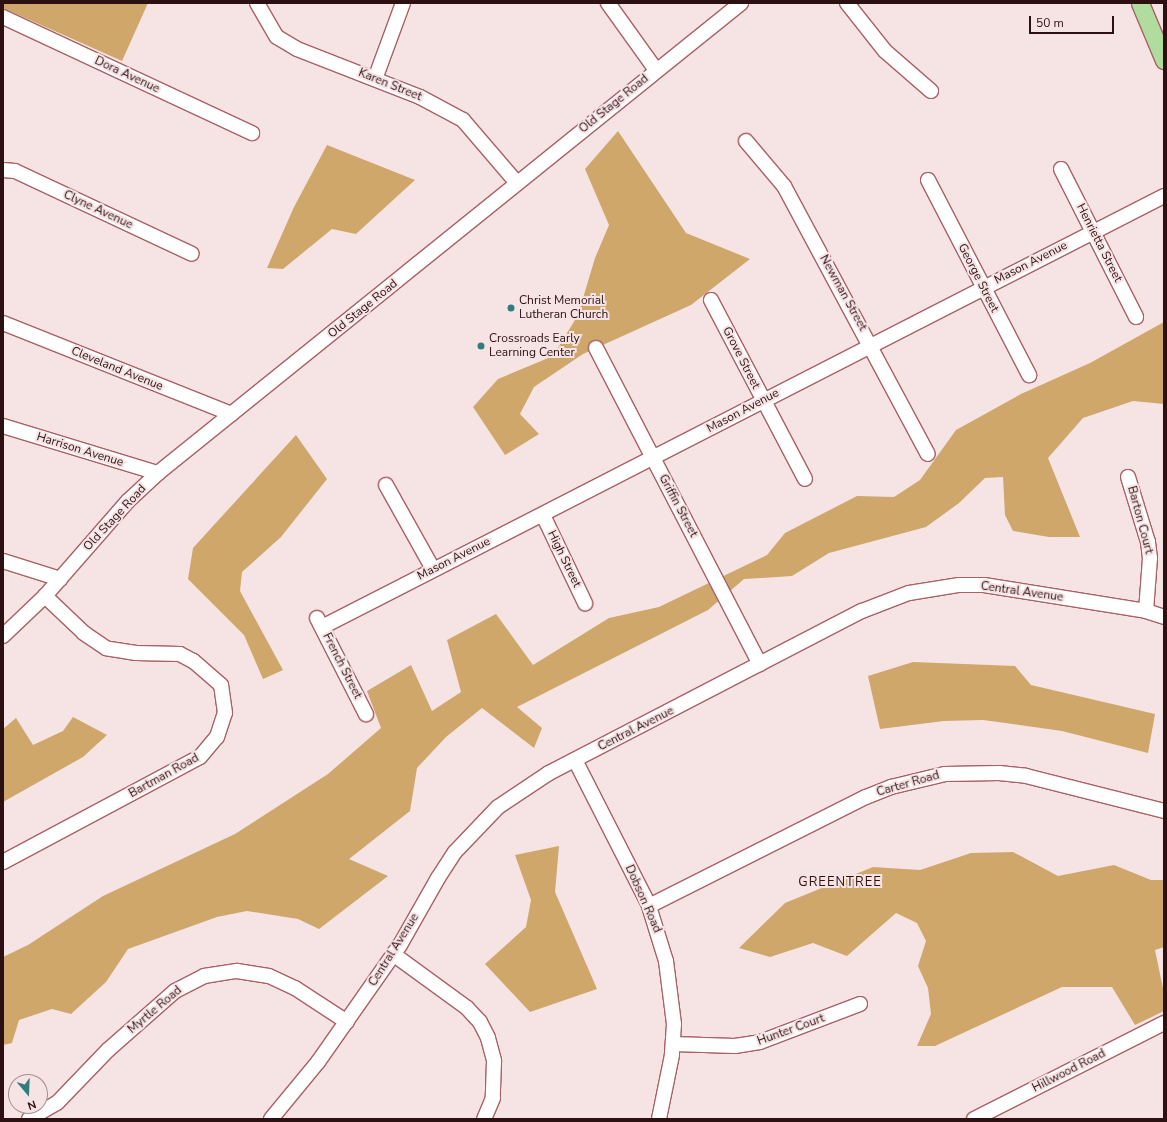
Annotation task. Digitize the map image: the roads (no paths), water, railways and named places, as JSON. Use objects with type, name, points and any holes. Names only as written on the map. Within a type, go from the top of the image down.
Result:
[{"type":"main road","points":[[1140,3],[1164,60]]},
{"type":"street","name":"Karen Street","points":[[257,3],[277,37],[296,49],[441,106],[463,120],[517,183]]},
{"type":"street","points":[[374,79],[403,3]]},
{"type":"street","points":[[608,3],[656,70]]},
{"type":"street","name":"Old Stage Road","points":[[3,636],[45,596],[128,501],[158,473],[741,3]]},
{"type":"street","points":[[846,3],[885,52],[931,91]]},
{"type":"street","name":"Dora Avenue","points":[[3,17],[252,133]]},
{"type":"street","name":"Newman Street","points":[[746,141],[784,186],[872,344],[928,454]]},
{"type":"street","name":"Henrietta Street","points":[[1061,169],[1136,317]]},
{"type":"street","name":"Clyne Avenue","points":[[3,170],[15,171],[192,254]]},
{"type":"street","name":"George Street","points":[[928,180],[1029,375]]},
{"type":"street","name":"Mason Avenue","points":[[319,622],[433,569],[543,515],[762,400],[1164,196]]},
{"type":"street","name":"Grove Street","points":[[711,300],[804,479]]},
{"type":"street","name":"Cleveland Avenue","points":[[3,323],[232,414]]},
{"type":"street","name":"Griffin Street","points":[[596,348],[760,664]]},
{"type":"street","name":"Harrison Avenue","points":[[3,426],[158,473]]},
{"type":"street","name":"Barton Court","points":[[1128,477],[1148,542],[1150,558],[1146,611]]},
{"type":"street","points":[[386,485],[433,569]]},
{"type":"street","name":"High Street","points":[[543,515],[585,603]]},
{"type":"street","points":[[3,561],[60,578]]},
{"type":"street","name":"Central Avenue","points":[[271,1119],[318,1062],[347,1022],[394,954],[438,878],[476,829],[523,789],[575,760],[862,611],[909,593],[959,585],[1009,588],[1146,611],[1164,617]]},
{"type":"street","name":"Bartman Road","points":[[3,862],[197,759],[217,737],[224,712],[221,685],[193,661],[180,654],[131,653],[106,648],[84,633],[45,596]]},
{"type":"street","name":"Central Avenue","points":[[1146,611],[1164,622]]},
{"type":"street","name":"French Street","points":[[319,622],[366,714]]},
{"type":"street","name":"Dobson Road","points":[[575,760],[649,906],[666,961],[672,992],[673,1044],[667,1087],[659,1119]]},
{"type":"street","name":"Carter Road","points":[[649,906],[866,797],[891,787],[945,774],[972,772],[1026,776],[1164,811]]},
{"type":"street","points":[[394,954],[467,1008],[482,1028],[494,1061],[493,1098],[484,1119]]},
{"type":"street","name":"Myrtle Road","points":[[28,1119],[57,1103],[108,1050],[175,991],[204,976],[237,971],[269,976],[295,988],[347,1022]]},
{"type":"street","name":"Hunter Court","points":[[673,1044],[735,1046],[760,1042],[860,1004]]},
{"type":"street","name":"Hillwood Road","points":[[974,1119],[1164,1023]]},
{"type":"place","name":"Christ Memorial Lutheran Church","points":[[511,308]]},
{"type":"place","name":"Crossroads Early Learning Center","points":[[481,346]]},
{"type":"district","name":"GREENTREE","points":[[840,882]]}]
